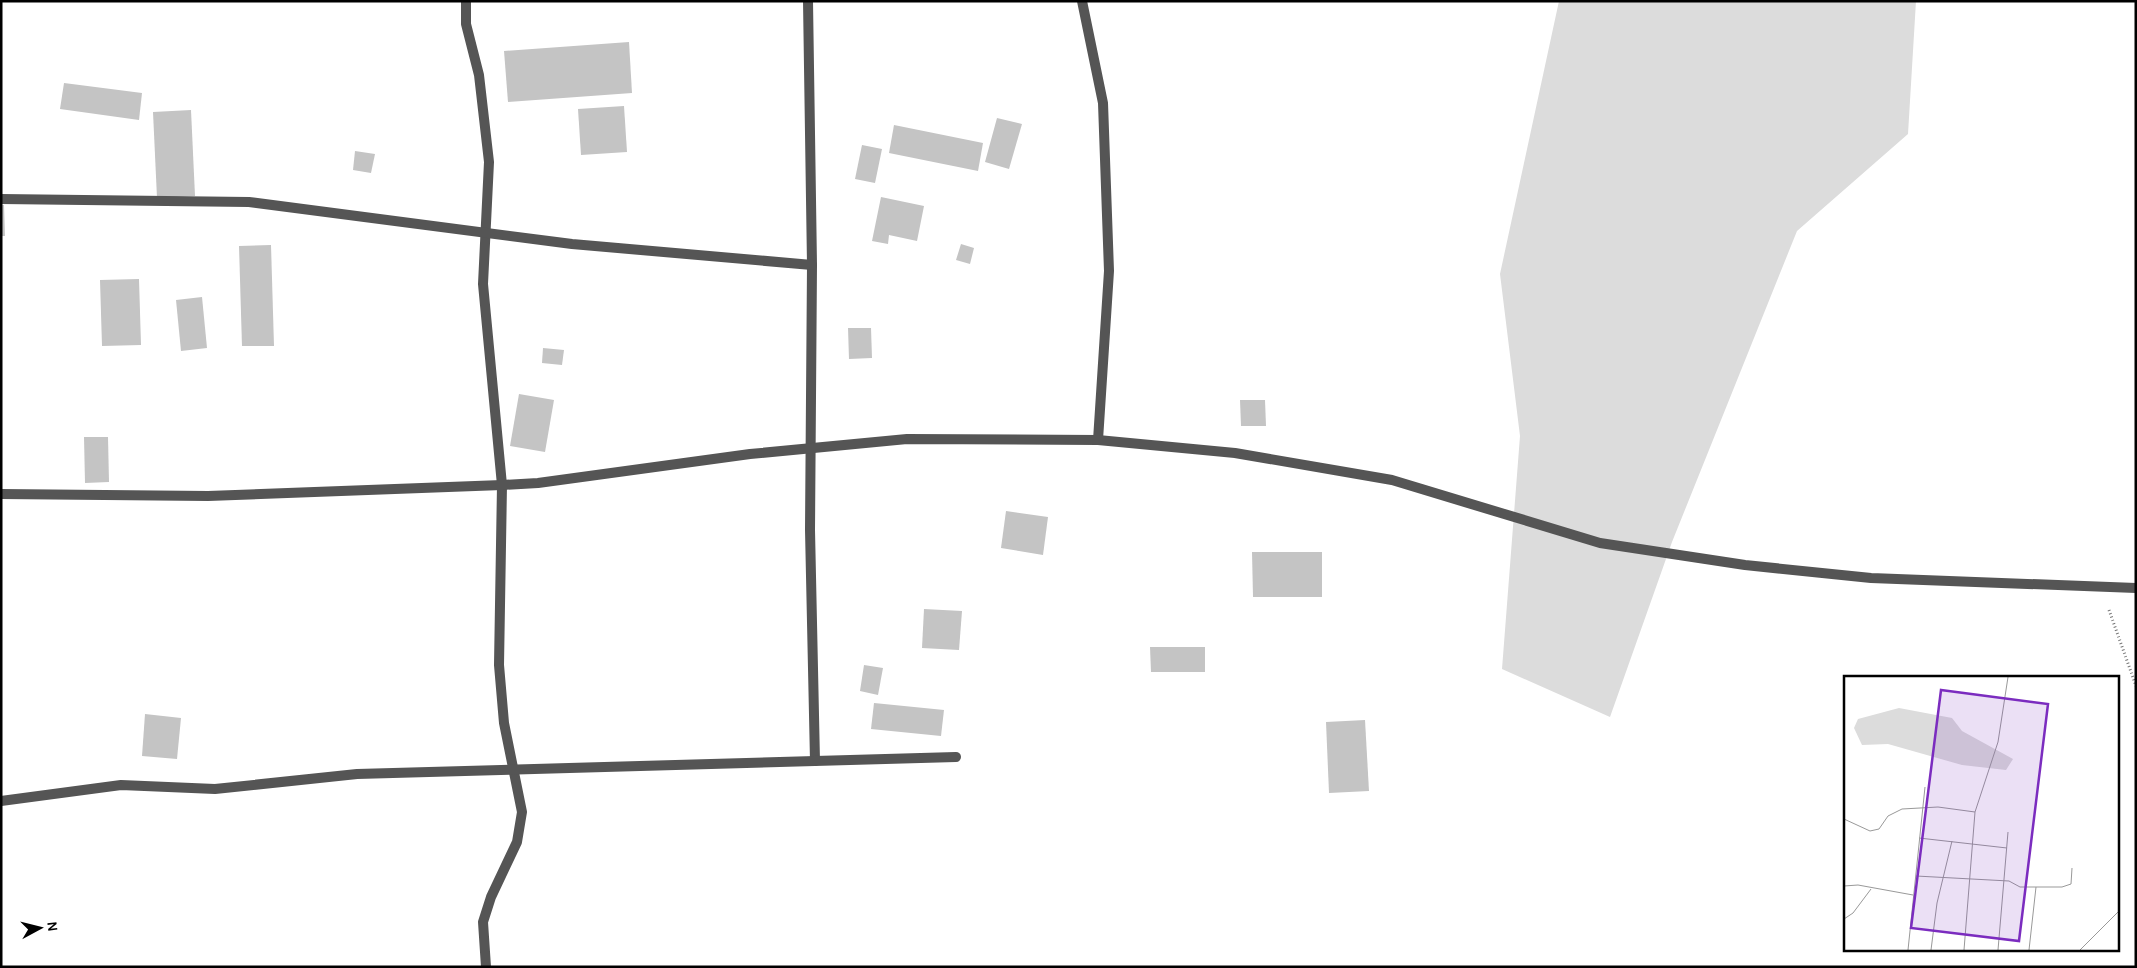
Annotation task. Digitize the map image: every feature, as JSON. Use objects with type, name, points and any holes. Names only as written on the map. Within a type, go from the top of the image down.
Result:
[{"type":"street","points":[[466,1],[466,24],[479,75],[489,162],[482,284],[502,485],[499,665],[504,723],[522,812],[516,842],[491,897],[483,922],[486,967]]},
{"type":"street","points":[[808,1],[812,264],[810,530],[815,761]]},
{"type":"street","points":[[1082,1],[1103,103],[1109,270],[1098,440]]},
{"type":"street","points":[[1,199],[249,202],[572,244],[812,264]]},
{"type":"street","points":[[1,494],[208,496],[502,485],[538,483],[750,454],[907,438],[1098,440],[1234,453],[1392,480],[1600,543],[1744,565],[1871,578],[2136,588]]},
{"type":"street","points":[[1,801],[121,785],[215,789],[357,774],[956,757]]},
{"type":"path","points":[[2102,588],[2136,686]]},
{"type":"shaded area","points":[[1559,1],[1916,1],[1908,134],[1797,231],[1672,542],[1610,717],[1502,669],[1520,436],[1500,274]]},
{"type":"building","points":[[629,42],[632,93],[508,102],[504,51]]},
{"type":"building","points":[[64,83],[142,93],[139,120],[60,109]]},
{"type":"building","points":[[624,106],[627,152],[581,155],[578,109]]},
{"type":"building","points":[[191,110],[195,196],[157,198],[153,112]]},
{"type":"building","points":[[997,118],[1022,124],[1009,169],[985,162]]},
{"type":"building","points":[[894,125],[983,143],[978,171],[889,153]]},
{"type":"building","points":[[862,145],[882,149],[875,183],[855,179]]},
{"type":"building","points":[[355,151],[375,154],[371,173],[353,170]]},
{"type":"building","points":[[881,197],[924,206],[917,241],[889,235],[888,244],[872,241]]},
{"type":"building","points":[[1,205],[4,205],[5,236],[1,236]]},
{"type":"building","points":[[961,244],[974,248],[970,264],[956,260]]},
{"type":"building","points":[[271,245],[274,346],[242,346],[239,246]]},
{"type":"building","points":[[139,279],[141,345],[102,346],[100,280]]},
{"type":"building","points":[[202,297],[207,348],[181,351],[176,300]]},
{"type":"building","points":[[848,328],[871,328],[872,358],[849,359]]},
{"type":"building","points":[[543,348],[564,350],[562,365],[542,363]]},
{"type":"building","points":[[519,394],[554,400],[545,452],[510,446]]},
{"type":"building","points":[[1240,400],[1265,400],[1266,426],[1241,426]]},
{"type":"building","points":[[84,437],[108,437],[109,482],[85,483]]},
{"type":"building","points":[[1006,511],[1048,517],[1043,555],[1001,548]]},
{"type":"building","points":[[1252,552],[1322,552],[1322,597],[1253,597]]},
{"type":"building","points":[[924,609],[962,611],[959,650],[922,648]]},
{"type":"building","points":[[1150,647],[1205,647],[1205,672],[1151,672]]},
{"type":"building","points":[[864,665],[883,668],[878,695],[860,691]]},
{"type":"building","points":[[874,703],[944,710],[941,736],[871,729]]},
{"type":"building","points":[[145,714],[181,718],[177,759],[142,756]]},
{"type":"building","points":[[1365,720],[1369,791],[1329,793],[1326,722]]}]
